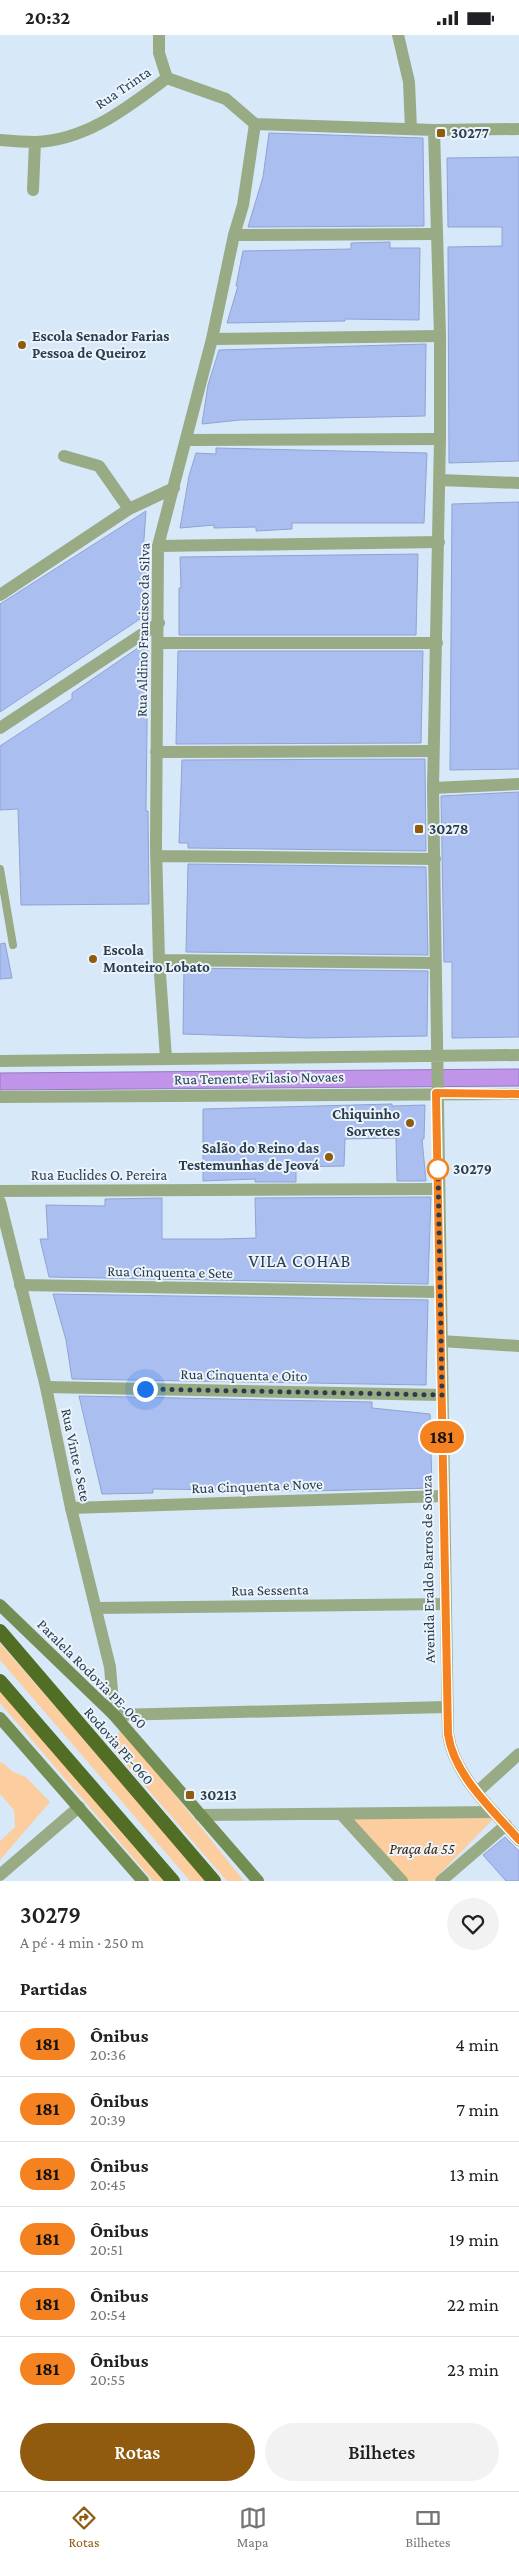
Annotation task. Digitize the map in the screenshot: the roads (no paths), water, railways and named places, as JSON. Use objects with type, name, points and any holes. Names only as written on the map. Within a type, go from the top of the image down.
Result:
[{"type":"highway","name":"Rodovia PE-060","points":[[0,1631],[214,1881]]},
{"type":"highway","points":[[0,1681],[173,1881]]},
{"type":"main road","name":"Paralela Rodovia PE-060","points":[[0,1605],[114,1715],[258,1881]]},
{"type":"main road","points":[[0,1718],[143,1881]]},
{"type":"street","points":[[159,35],[159,53],[168,78]]},
{"type":"street","points":[[398,35],[409,82],[411,129]]},
{"type":"street","name":"Rua Trinta","points":[[0,140],[35,142],[60,139],[87,130],[121,113],[168,78],[226,99],[255,124]]},
{"type":"street","points":[[255,124],[434,130],[519,129]]},
{"type":"street","name":"Rua Aldino Francisco da Silva","points":[[166,1058],[159,961],[156,855],[158,546],[187,440],[212,339],[234,235],[243,205],[255,124]]},
{"type":"street","points":[[156,855],[435,859],[433,751],[439,542],[440,336],[434,130]]},
{"type":"street","points":[[33,190],[35,142]]},
{"type":"street","points":[[234,235],[436,233]]},
{"type":"street","points":[[212,339],[440,336]]},
{"type":"street","points":[[187,440],[440,439]]},
{"type":"street","points":[[64,456],[99,467],[129,509]]},
{"type":"street","points":[[440,479],[519,483]]},
{"type":"street","points":[[0,595],[129,509],[174,488]]},
{"type":"street","points":[[158,546],[439,542]]},
{"type":"street","points":[[0,728],[159,623]]},
{"type":"street","points":[[158,643],[437,643]]},
{"type":"street","points":[[156,752],[433,751]]},
{"type":"street","points":[[433,788],[519,784]]},
{"type":"street","name":"Avenida Eraldo Barros de Souza","points":[[435,859],[436,1091],[449,1744],[477,1792],[519,1840]]},
{"type":"street","points":[[159,961],[435,963]]},
{"type":"street","points":[[0,1061],[166,1058],[436,1062],[519,1055]]},
{"type":"street","name":"Rua Tenente Evilasio Novaes","points":[[0,1097],[436,1091],[519,1094]]},
{"type":"street","name":"Rua Euclides O. Pereira","points":[[0,1191],[438,1189]]},
{"type":"street","name":"Rua Vinte e Sete","points":[[0,1202],[46,1387],[71,1508],[110,1667],[114,1715]]},
{"type":"street","name":"Rua Cinquenta e Sete","points":[[20,1285],[440,1293]]},
{"type":"street","points":[[441,1341],[519,1345]]},
{"type":"street","name":"Rua Cinquenta e Oito","points":[[46,1387],[442,1395]]},
{"type":"street","name":"Rua Cinquenta e Nove","points":[[71,1508],[443,1496]]},
{"type":"street","name":"Rua Sessenta","points":[[96,1608],[445,1604]]},
{"type":"street","points":[[114,1715],[447,1707]]},
{"type":"street","points":[[477,1792],[519,1754]]},
{"type":"street","points":[[0,1875],[79,1807]]},
{"type":"street","points":[[200,1815],[341,1815],[494,1811]]},
{"type":"street","points":[[341,1815],[402,1881]]},
{"type":"street","points":[[441,1881],[506,1825]]},
{"type":"lane","points":[[0,869],[13,945]]},
{"type":"place","name":"30277","points":[[441,133]]},
{"type":"place","name":"Escola Senador Farias Pessoa de Queiroz","points":[[22,345]]},
{"type":"place","name":"30278","points":[[419,829]]},
{"type":"place","name":"Escola Monteiro Lobato","points":[[93,959]]},
{"type":"place","name":"Chiquinho Sorvetes","points":[[410,1123]]},
{"type":"place","name":"Salão do Reino das Testemunhas de Jeová","points":[[329,1157]]},
{"type":"place","name":"30279","points":[[438,1169]]},
{"type":"place","name":"30213","points":[[190,1795]]},
{"type":"district","name":"VILA COHAB","points":[[300,1261]]},
{"type":"park label","name":"Praça da 55","points":[[422,1849]]}]
